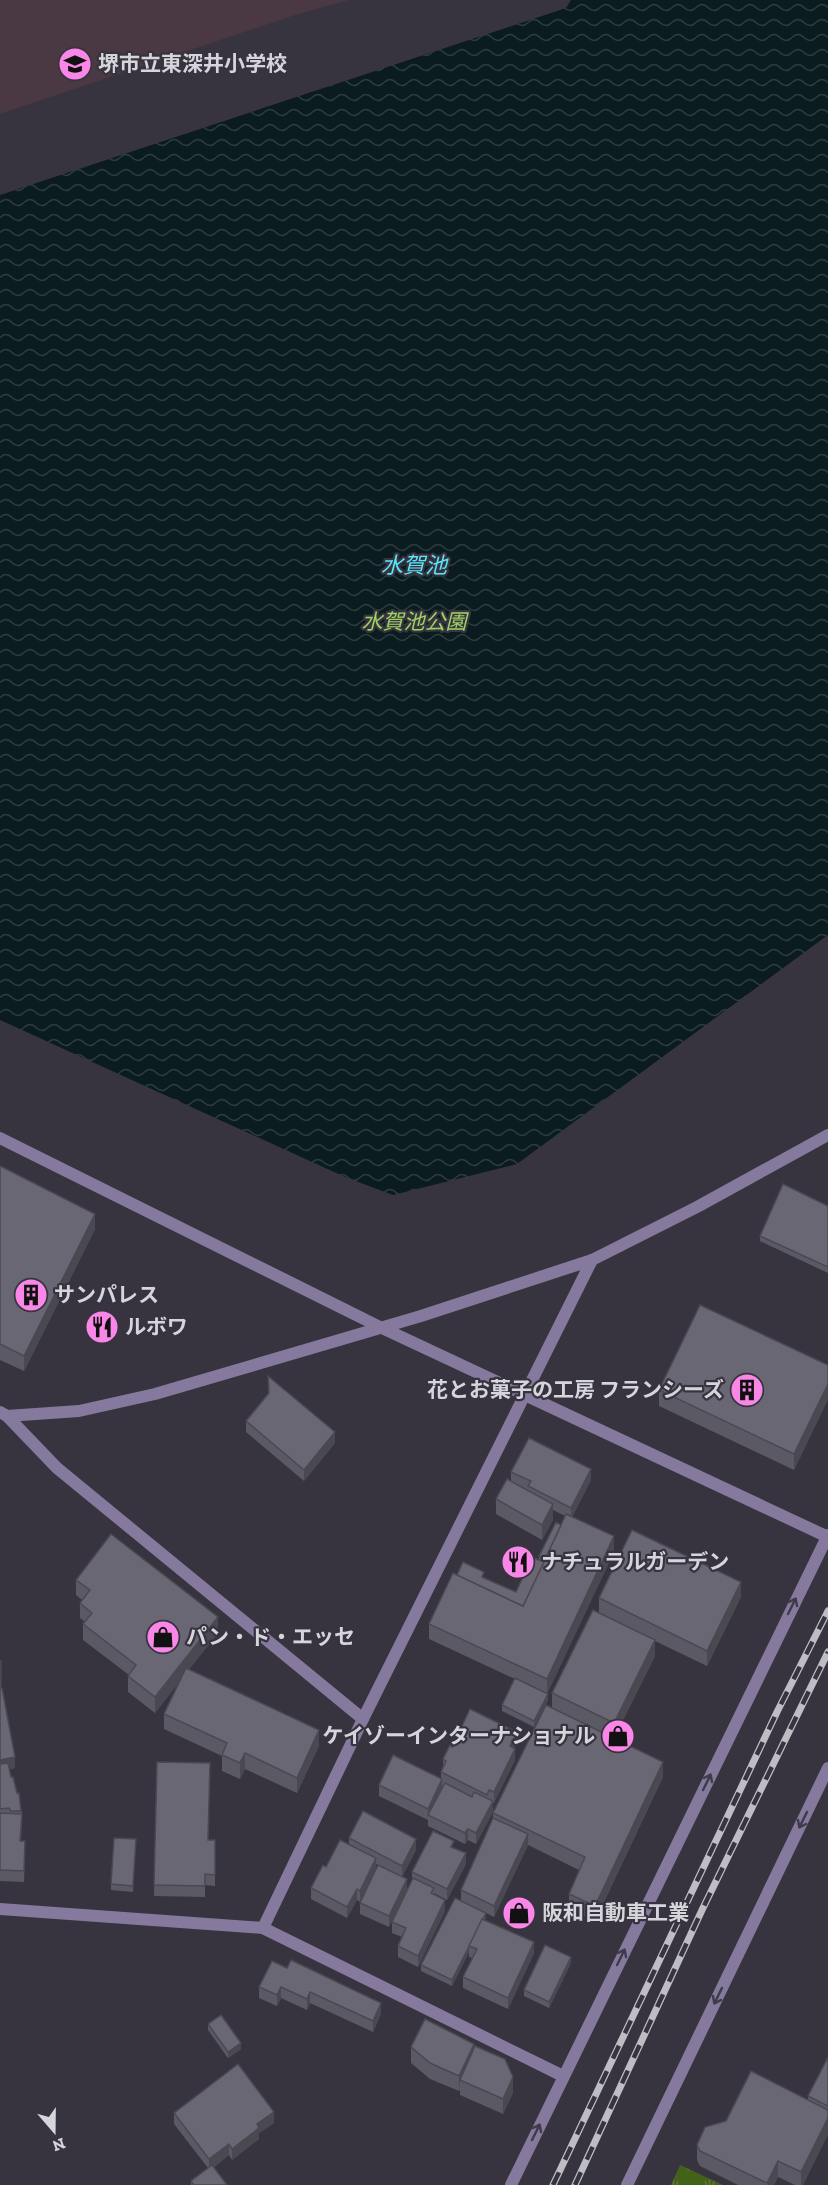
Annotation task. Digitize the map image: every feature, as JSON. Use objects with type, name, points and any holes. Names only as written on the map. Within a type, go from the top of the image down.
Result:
[{"type":"street","points":[[3,1414],[79,1412],[155,1394],[421,1316],[592,1260],[697,1207],[828,1136]]},
{"type":"street","points":[[0,1138],[380,1327],[828,1536],[511,2185]]},
{"type":"street","points":[[262,1928],[363,1719],[592,1260]]},
{"type":"street","points":[[3,1414],[57,1468],[363,1719]]},
{"type":"street","points":[[627,2185],[828,1768]]},
{"type":"street","points":[[0,1909],[262,1928],[563,2076]]},
{"type":"shaded area","name":"堺市立東深井小学校","points":[[0,0],[349,0],[298,14],[0,114]]},
{"type":"green space","points":[[680,2165],[723,2185],[671,2185]]},
{"type":"water","name":"水賀池","points":[[571,0],[828,0],[828,935],[517,1164],[393,1195],[345,1177],[0,1020],[0,195],[566,8]]},
{"type":"building","name":"サンパレス","points":[[0,1166],[95,1214],[24,1356],[0,1344]]},
{"type":"building","points":[[783,1184],[828,1206],[828,1267],[760,1236]]},
{"type":"building","name":"花とお菓子の工房 フランシーズ","points":[[700,1305],[828,1365],[828,1384],[794,1454],[659,1390]]},
{"type":"building","points":[[268,1376],[335,1432],[304,1470],[246,1421],[269,1393]]},
{"type":"building","points":[[529,1438],[591,1469],[571,1508],[528,1486],[531,1481],[511,1472]]},
{"type":"building","points":[[507,1479],[553,1504],[542,1525],[496,1499]]},
{"type":"building","points":[[566,1514],[614,1536],[547,1679],[429,1624],[453,1573],[523,1606]]},
{"type":"building","points":[[556,1522],[561,1525],[545,1559],[539,1556]]},
{"type":"building","points":[[632,1530],[741,1582],[707,1651],[599,1598]]},
{"type":"building","points":[[111,1534],[218,1617],[155,1697],[128,1676],[136,1665],[83,1624],[92,1613],[80,1603],[90,1590],[76,1580]]},
{"type":"building","points":[[532,1557],[544,1562],[523,1606],[457,1575],[463,1562],[484,1572],[482,1577],[516,1592]]},
{"type":"building","points":[[593,1610],[655,1640],[614,1723],[552,1693]]},
{"type":"building","points":[[1,1661],[1,1684],[0,1684]]},
{"type":"building","points":[[186,1668],[319,1730],[297,1778],[245,1753],[240,1763],[222,1755],[227,1743],[164,1714]]},
{"type":"building","points":[[515,1678],[548,1694],[534,1721],[502,1705]]},
{"type":"building","points":[[0,1688],[2,1688],[15,1757],[0,1760]]},
{"type":"building","points":[[546,1705],[663,1762],[595,1906],[569,1894],[585,1857],[493,1813]]},
{"type":"building","points":[[470,1709],[517,1732],[510,1746],[515,1749],[494,1792],[489,1790],[487,1795],[441,1772],[446,1761],[443,1759],[450,1745],[452,1747]]},
{"type":"building","points":[[393,1755],[442,1779],[428,1809],[379,1785]]},
{"type":"building","points":[[157,1762],[210,1763],[208,1840],[215,1840],[215,1875],[205,1874],[205,1886],[154,1885]]},
{"type":"building","points":[[8,1763],[11,1777],[19,1793],[21,1811],[11,1811],[9,1808],[0,1809],[0,1764]]},
{"type":"building","points":[[445,1783],[472,1797],[474,1792],[493,1801],[476,1833],[468,1829],[465,1833],[428,1815]]},
{"type":"building","points":[[363,1811],[416,1839],[402,1866],[349,1838]]},
{"type":"building","points":[[0,1813],[22,1814],[20,1841],[25,1841],[24,1871],[0,1870]]},
{"type":"building","points":[[493,1818],[528,1834],[494,1906],[461,1890]]},
{"type":"building","points":[[433,1831],[454,1841],[451,1847],[466,1853],[447,1889],[412,1872]]},
{"type":"building","points":[[114,1838],[136,1839],[133,1886],[111,1884]]},
{"type":"building","points":[[340,1840],[376,1858],[360,1891],[357,1889],[347,1907],[311,1888],[323,1865],[326,1867]]},
{"type":"building","points":[[378,1865],[407,1879],[389,1916],[360,1903]]},
{"type":"building","points":[[413,1878],[434,1888],[431,1893],[445,1900],[418,1956],[398,1946],[406,1928],[392,1922]]},
{"type":"building","points":[[455,1898],[486,1913],[452,1980],[421,1965]]},
{"type":"building","points":[[482,1919],[534,1942],[508,1998],[463,1977],[477,1949],[469,1946]]},
{"type":"building","points":[[545,1945],[571,1957],[549,2002],[524,1990]]},
{"type":"building","points":[[291,1960],[381,2003],[373,2021],[310,1992],[307,1999],[281,1987],[277,1995],[259,1987],[272,1961],[287,1968]]},
{"type":"building","points":[[221,2015],[241,2043],[228,2052],[208,2024]]},
{"type":"building","points":[[425,2019],[474,2044],[459,2076],[430,2063],[411,2047]]},
{"type":"building","points":[[475,2046],[505,2059],[513,2077],[503,2099],[460,2080]]},
{"type":"building","points":[[828,2057],[828,2106],[808,2096]]},
{"type":"building","points":[[238,2064],[274,2112],[257,2124],[259,2128],[232,2149],[229,2144],[209,2159],[174,2113]]},
{"type":"building","points":[[751,2071],[828,2110],[828,2118],[801,2172],[778,2161],[767,2183],[700,2151],[697,2145],[705,2127],[726,2121]]},
{"type":"building","points":[[212,2165],[227,2185],[194,2185],[191,2181]]},
{"type":"railway","points":[[553,2185],[777,1712],[828,1611]]},
{"type":"railway","points":[[575,2185],[702,1910],[828,1652]]},
{"type":"place","name":"堺市立東深井小学校","points":[[75,64]]},
{"type":"place","name":"サンパレス","points":[[31,1295]]},
{"type":"place","name":"ルボワ","points":[[102,1327]]},
{"type":"place","name":"花とお菓子の工房 フランシーズ","points":[[747,1390]]},
{"type":"place","name":"ナチュラルガーデン","points":[[518,1562]]},
{"type":"place","name":"パン・ド・エッセ","points":[[163,1637]]},
{"type":"place","name":"ケイゾーインターナショナル","points":[[618,1736]]},
{"type":"place","name":"阪和自動車工業","points":[[519,1913]]},
{"type":"park label","name":"水賀池公園","points":[[414,622]]}]
